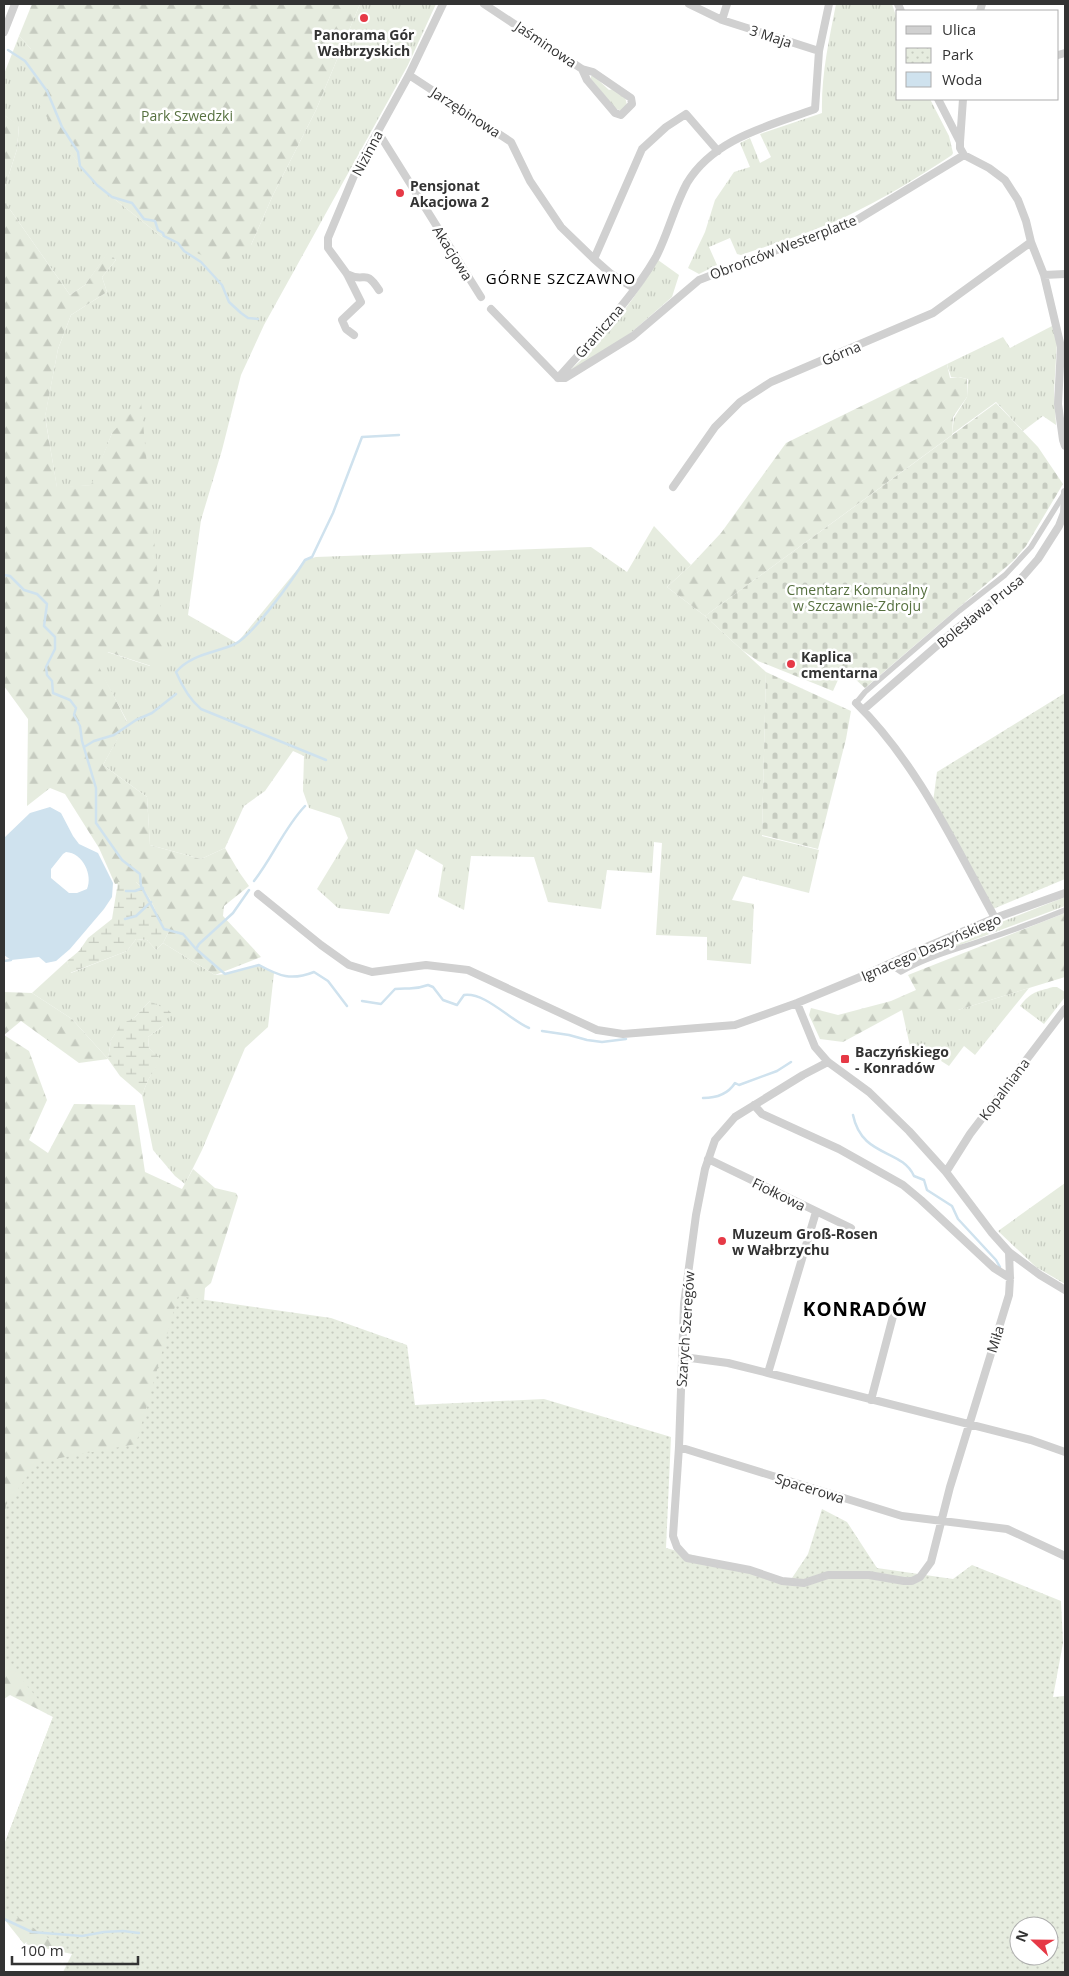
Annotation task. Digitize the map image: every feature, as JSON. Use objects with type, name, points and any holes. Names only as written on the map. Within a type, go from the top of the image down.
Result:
[{"type":"street","points":[[4,32],[15,4]]},
{"type":"street","name":"Nizinna","points":[[354,336],[346,329],[342,320],[361,302],[347,274],[328,248],[328,238],[356,171],[409,75],[443,4]]},
{"type":"street","name":"Jaśminowa","points":[[484,4],[582,69],[593,72],[630,98],[632,104],[621,115],[616,113],[587,80],[582,69]]},
{"type":"street","name":"3 Maja","points":[[689,4],[722,20],[819,51]]},
{"type":"street","points":[[722,20],[727,4]]},
{"type":"street","name":"Graniczna","points":[[558,378],[627,300],[656,256],[688,182],[702,166],[735,138],[815,109],[819,51],[830,4]]},
{"type":"street","name":"Jarzębinowa","points":[[409,75],[511,142],[530,181],[561,227],[611,274],[634,288]]},
{"type":"street","points":[[939,100],[960,142]]},
{"type":"street","points":[[964,100],[960,148],[964,155],[989,168],[1005,180],[1012,189],[1018,200],[1044,275],[1061,347],[1058,404],[1065,446]]},
{"type":"street","points":[[594,259],[642,149],[666,127],[686,114],[718,151]]},
{"type":"street","name":"Akacjowa","points":[[378,132],[481,297]]},
{"type":"street","name":"Obrońców Westerplatte","points":[[558,378],[566,378],[633,336],[699,280],[850,224],[964,155]]},
{"type":"street","name":"Górna","points":[[674,487],[715,427],[740,402],[771,382],[933,313],[1031,242]]},
{"type":"street","points":[[347,274],[356,278],[368,276],[379,290]]},
{"type":"street","points":[[1044,275],[1065,274]]},
{"type":"street","points":[[491,308],[558,378]]},
{"type":"street","points":[[995,918],[926,795],[905,762],[871,718],[856,703],[865,692],[952,616],[1005,576],[1030,547],[1065,492]]},
{"type":"street","name":"Bolesława Prusa","points":[[863,710],[955,630],[1002,596],[1019,581],[1038,559],[1059,526],[1064,513],[1065,492]]},
{"type":"street","name":"Ignacego Daszyńskiego","points":[[258,894],[349,965],[372,972],[426,965],[456,967],[468,970],[597,1030],[623,1034],[735,1025],[797,1003],[995,918],[1065,893]]},
{"type":"street","points":[[889,964],[900,972],[911,966],[1065,910]]},
{"type":"street","points":[[797,1003],[815,1047],[828,1062],[869,1092],[946,1172],[992,1233],[1009,1252],[1040,1275],[1065,1290]]},
{"type":"street","name":"Kopalniana","points":[[946,1172],[970,1134],[1065,1009]]},
{"type":"street","name":"Szarych Szeregów","points":[[828,1062],[735,1117],[722,1129],[715,1140],[708,1159],[696,1215],[684,1304],[679,1447],[673,1536],[677,1547],[687,1558],[750,1570],[782,1581],[804,1583],[828,1574],[869,1575],[912,1581],[920,1577],[931,1562],[942,1520]]},
{"type":"street","points":[[754,1105],[762,1114],[839,1149],[903,1185],[922,1200],[994,1268],[1010,1278]]},
{"type":"street","name":"Fiołkowa","points":[[708,1159],[851,1228]]},
{"type":"street","points":[[768,1373],[816,1212]]},
{"type":"street","name":"Miła","points":[[942,1520],[1009,1296],[1009,1252]]},
{"type":"street","points":[[871,1400],[896,1305]]},
{"type":"street","points":[[683,1357],[728,1363],[1031,1440],[1065,1452]]},
{"type":"street","name":"Spacerowa","points":[[679,1447],[881,1511],[902,1516],[1007,1529],[1065,1556]]},
{"type":"green space","name":"Park Szwedzki","points":[[32,4],[360,4],[316,110],[273,195],[251,245],[221,264],[162,237],[97,185],[80,166],[54,129],[24,79],[31,49],[19,36]]},
{"type":"green space","points":[[360,4],[436,4],[408,65],[264,325],[241,375],[222,450],[201,520],[188,615],[237,643],[305,560],[316,557],[591,547],[627,572],[654,526],[691,565],[667,587],[705,616],[766,672],[762,836],[819,850],[809,893],[743,876],[732,900],[754,904],[751,964],[707,960],[707,937],[656,935],[662,843],[654,842],[652,873],[607,870],[601,909],[548,902],[534,857],[471,856],[464,910],[438,897],[443,865],[416,849],[389,914],[338,908],[317,889],[348,838],[340,818],[309,808],[303,791],[304,756],[293,751],[265,791],[244,806],[225,848],[201,859],[150,845],[147,797],[103,765],[127,721],[98,667],[107,652],[150,666],[112,433],[92,485],[57,488],[45,416],[58,349],[71,315],[107,292],[102,277],[116,260],[108,253],[85,285],[70,295],[4,201],[4,190],[17,149],[19,126],[4,115],[4,74],[19,36],[31,49],[47,116],[80,166],[97,185],[162,237],[251,245],[273,195],[316,110]]},
{"type":"green space","points":[[836,4],[892,4],[896,16],[896,100],[931,100],[949,136],[952,155],[886,196],[820,228],[741,255],[737,254],[730,238],[709,247],[717,265],[699,274],[688,268],[705,232],[715,200],[734,172],[750,167],[740,143],[750,138],[760,163],[771,157],[760,134],[822,113],[824,72]]},
{"type":"green space","points":[[593,75],[609,90],[613,89],[625,97],[627,105],[623,111],[616,109],[591,79]]},
{"type":"green space","points":[[4,115],[19,125],[17,149],[4,190]]},
{"type":"green space","points":[[4,201],[70,295],[85,285],[108,252],[116,260],[102,277],[107,292],[71,315],[58,349],[45,417],[57,487],[91,485],[112,433],[141,402],[165,655],[151,666],[108,652],[99,667],[127,722],[103,765],[147,797],[150,845],[201,859],[225,848],[249,886],[224,906],[223,916],[261,957],[215,975],[163,943],[169,931],[160,924],[148,896],[136,882],[115,884],[99,848],[65,794],[50,788],[27,806],[28,719],[4,686]]},
{"type":"green space","points":[[658,260],[679,275],[672,297],[626,337],[567,373],[593,348],[617,320]]},
{"type":"green space","points":[[1052,326],[1057,343],[1054,391],[1056,425],[1043,416],[1023,431],[996,402],[952,434],[954,418],[967,397],[968,379],[951,377],[947,364],[1003,337],[1010,348]]},
{"type":"green space","points":[[947,364],[950,378],[967,379],[967,397],[953,417],[952,435],[705,616],[667,587],[721,533],[786,443]]},
{"type":"green space","name":"Cmentarz Komunalny w Szczawnie-Zdroju","points":[[996,403],[1038,447],[1063,484],[1026,546],[1013,561],[865,688],[854,678],[842,671],[833,691],[758,661],[742,650],[705,616]]},
{"type":"green space","points":[[766,672],[851,711],[846,739],[818,849],[762,835]]},
{"type":"green space","points":[[1065,693],[1065,879],[993,909],[933,802],[937,772]]},
{"type":"green space","points":[[118,882],[136,882],[146,893],[160,924],[169,931],[163,943],[156,950],[147,940],[136,939],[127,951],[70,973],[67,961],[79,951],[88,938],[112,919]]},
{"type":"green space","points":[[1065,897],[1065,906],[907,963],[948,943]]},
{"type":"green space","points":[[1065,913],[1065,977],[958,1010],[902,1010],[843,1042],[820,1039],[809,1015],[811,1008],[838,1015],[891,1001],[916,990],[908,975]]},
{"type":"green space","points":[[136,939],[147,940],[156,950],[163,943],[215,975],[259,965],[274,973],[268,1027],[245,1048],[202,1150],[185,1184],[175,1176],[153,1150],[142,1095],[160,1059],[149,1048],[148,1037],[163,1026],[150,1001],[135,1017],[120,1026],[111,1040],[108,1059],[72,1019],[32,993],[67,961],[71,973],[127,951]]},
{"type":"green space","points":[[1057,987],[1065,992],[1065,997],[1044,1024],[1020,1006],[1028,997]]},
{"type":"green space","points":[[1029,988],[975,1055],[964,1046],[949,1066],[927,1052],[911,1051],[902,1010],[958,1010]]},
{"type":"green space","points":[[4,992],[32,993],[72,1019],[108,1059],[79,1063],[21,1021],[4,1035]]},
{"type":"green space","points":[[150,1001],[171,1012],[163,1026],[148,1037],[149,1048],[161,1059],[148,1080],[142,1095],[120,1076],[108,1059],[111,1040],[120,1025],[135,1017]]},
{"type":"green space","points":[[4,1035],[29,1051],[47,1100],[29,1140],[48,1153],[74,1104],[135,1105],[145,1172],[182,1189],[193,1169],[215,1188],[236,1193],[238,1197],[211,1283],[205,1288],[191,1463],[72,1954],[24,1944],[4,1919],[4,1845],[53,1717],[10,1695],[4,1699]]},
{"type":"green space","points":[[1065,1183],[1065,1284],[1036,1267],[998,1231]]},
{"type":"green space","points":[[178,1296],[331,1318],[407,1345],[415,1405],[544,1399],[671,1437],[666,1548],[790,1581],[808,1554],[822,1509],[847,1522],[877,1568],[953,1579],[972,1565],[1061,1601],[1063,1643],[1053,1697],[1065,1696],[1065,1972],[63,1972],[72,1954],[4,1908],[4,1845],[53,1717],[4,1658],[4,1527],[6,1505],[38,1462],[136,1444]]},
{"type":"water","points":[[50,807],[61,813],[79,844],[98,853],[113,883],[112,897],[104,909],[70,949],[56,961],[46,963],[39,957],[11,960],[4,955],[4,838],[30,813]],"holes":[[[66,852],[72,853],[82,860],[89,877],[87,889],[77,893],[69,893],[51,878],[51,869],[63,854]]]},
{"type":"waterway","points":[[8,50],[25,61],[47,91],[62,127],[78,152],[80,166],[97,185],[112,197],[132,203],[144,219],[155,221],[158,230],[164,236],[178,243],[184,251],[201,262],[222,285],[229,302],[248,318],[258,319]]},
{"type":"waterway","points":[[326,760],[201,709],[186,692],[176,672],[189,661],[235,644],[252,629],[283,592],[305,560],[312,557],[333,513],[362,437],[399,435]]},
{"type":"waterway","points":[[4,575],[10,576],[24,590],[37,594],[47,604],[44,626],[55,637],[55,649],[46,667],[47,675],[52,681],[53,693],[70,700],[76,708],[74,715],[80,726],[82,741],[96,788],[96,823],[122,860],[140,874],[141,886],[164,929],[183,934],[196,949],[225,974],[259,965],[273,972],[292,977],[314,972],[328,981],[347,1006]]},
{"type":"waterway","points":[[84,747],[94,741],[114,735],[136,720],[152,713],[176,694]]},
{"type":"waterway","points":[[254,881],[305,806]]},
{"type":"waterway","points":[[126,891],[135,891],[143,888]]},
{"type":"waterway","points":[[196,949],[233,913],[249,890]]},
{"type":"waterway","points":[[125,919],[136,916],[151,902]]},
{"type":"waterway","points":[[4,961],[11,960]]},
{"type":"waterway","points":[[362,1001],[381,1004],[395,989],[428,985],[433,987],[443,1000],[457,1005],[464,995],[480,998],[529,1028]]},
{"type":"waterway","points":[[542,1031],[602,1042],[626,1039]]},
{"type":"waterway","points":[[703,1098],[721,1095],[735,1083],[739,1085],[777,1071],[791,1062]]},
{"type":"waterway","points":[[853,1115],[864,1139],[908,1167],[914,1176],[924,1180],[927,1190],[952,1206],[958,1219],[996,1260],[1000,1267]]},
{"type":"waterway","points":[[4,1919],[32,1932],[82,1936],[104,1932],[123,1931],[139,1933]]},
{"type":"place","name":"Panorama Gór Wałbrzyskich","points":[[364,18]]},
{"type":"place","name":"Pensjonat Akacjowa 2","points":[[400,193]]},
{"type":"place","name":"Kaplica cmentarna","points":[[791,664]]},
{"type":"place","name":"Baczyńskiego - Konradów","points":[[845,1059]]},
{"type":"place","name":"Muzeum Groß-Rosen w Wałbrzychu","points":[[722,1241]]},
{"type":"district","name":"GÓRNE SZCZAWNO","points":[[561,278]]},
{"type":"district","name":"KONRADÓW","points":[[865,1309]]}]
